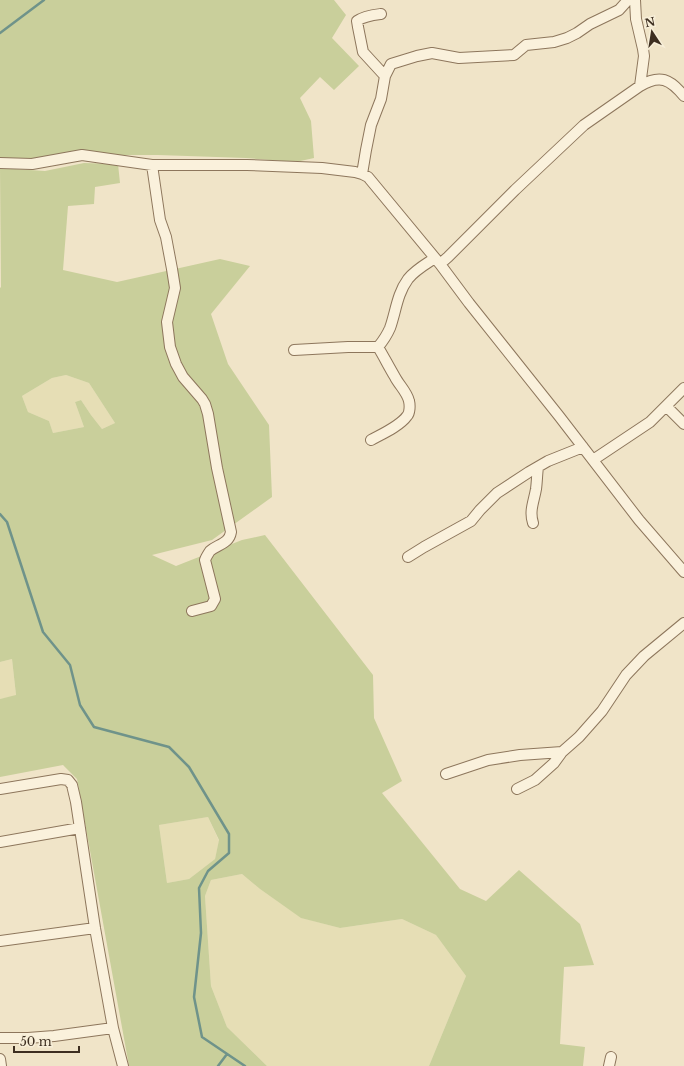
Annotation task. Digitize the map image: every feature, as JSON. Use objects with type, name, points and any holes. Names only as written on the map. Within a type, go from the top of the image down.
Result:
[{"type":"street","points":[[362,174],[371,125],[381,99],[385,76],[390,66],[394,63],[429,53],[459,58],[514,55],[526,45],[554,42],[567,38],[600,18],[619,10],[628,0]]},
{"type":"street","points":[[635,0],[636,19],[644,49],[640,86]]},
{"type":"street","points":[[619,10],[636,19]]},
{"type":"street","points":[[381,14],[360,19],[358,21],[358,27],[364,54],[385,76]]},
{"type":"street","points":[[378,347],[390,328],[401,291],[409,278],[415,272],[448,257],[515,190],[584,125],[648,81],[655,79],[664,80],[678,88],[684,96]]},
{"type":"street","points":[[0,163],[32,164],[82,155],[152,164],[247,165],[322,168],[362,174],[368,177],[373,181],[438,261],[469,303],[639,520],[684,572]]},
{"type":"street","points":[[152,164],[160,220],[166,237],[175,288],[167,322],[170,347],[176,364],[183,377],[205,404],[231,532],[226,542],[210,552],[205,560],[215,599],[211,606],[192,611]]},
{"type":"street","points":[[294,350],[348,346],[378,347]]},
{"type":"street","points":[[371,440],[391,430],[402,421],[408,416],[410,408],[406,394],[378,347]]},
{"type":"street","points":[[593,460],[650,422],[684,388]]},
{"type":"street","points":[[666,406],[684,424]]},
{"type":"street","points":[[408,558],[424,547],[471,521],[497,493],[548,461],[583,447]]},
{"type":"street","points":[[533,523],[531,506],[536,490],[538,467]]},
{"type":"street","points":[[517,789],[535,780],[554,763],[562,752],[579,737],[602,711],[626,675],[644,656],[684,623]]},
{"type":"street","points":[[446,774],[488,760],[520,755],[562,752]]},
{"type":"street","points":[[0,789],[61,779],[68,780],[72,785],[80,828],[94,928],[113,1028],[123,1066]]},
{"type":"street","points":[[0,842],[80,828]]},
{"type":"street","points":[[0,941],[94,928]]},
{"type":"street","points":[[0,1038],[54,1036],[113,1028]]},
{"type":"street","points":[[0,1059],[1,1066]]},
{"type":"shaded area","points":[[66,375],[89,383],[115,423],[102,429],[81,400],[75,402],[84,427],[53,433],[49,421],[28,412],[22,396],[52,378]]},
{"type":"shaded area","points":[[12,659],[16,696],[0,699],[0,662]]},
{"type":"shaded area","points":[[208,817],[219,841],[215,859],[189,879],[167,883],[159,825]]},
{"type":"shaded area","points":[[242,874],[260,889],[302,918],[340,928],[402,919],[436,935],[466,976],[429,1066],[267,1066],[227,1027],[211,986],[205,896],[211,880]]},
{"type":"green space","points":[[0,0],[334,0],[346,15],[332,38],[359,66],[334,90],[320,77],[300,98],[311,121],[314,158],[296,162],[246,158],[158,155],[0,159]]},
{"type":"green space","points":[[84,163],[118,164],[120,183],[95,187],[94,204],[68,206],[63,270],[117,282],[220,259],[250,266],[211,314],[228,364],[269,425],[272,497],[212,540],[152,555],[176,566],[242,540],[265,535],[373,675],[374,718],[402,781],[382,793],[460,889],[486,901],[519,870],[580,924],[594,965],[564,967],[560,1044],[585,1047],[583,1066],[429,1066],[466,976],[436,935],[402,919],[340,928],[301,918],[260,889],[242,874],[211,880],[205,896],[211,986],[227,1027],[267,1066],[129,1066],[77,779],[63,765],[0,777],[0,699],[16,695],[12,659],[0,662],[0,168],[45,171]],"holes":[[[66,375],[89,383],[115,423],[102,429],[81,400],[75,402],[84,427],[53,433],[49,421],[28,412],[22,396],[52,378]],[[208,817],[219,840],[215,859],[189,879],[167,883],[159,825]]]},
{"type":"waterway","points":[[0,33],[44,0]]},
{"type":"waterway","points":[[0,514],[7,522],[43,632],[70,665],[80,705],[94,727],[169,747],[189,767],[229,834],[229,853],[208,871],[199,888],[201,933],[194,997],[202,1037],[245,1066]]},
{"type":"waterway","points":[[218,1066],[227,1054]]}]
